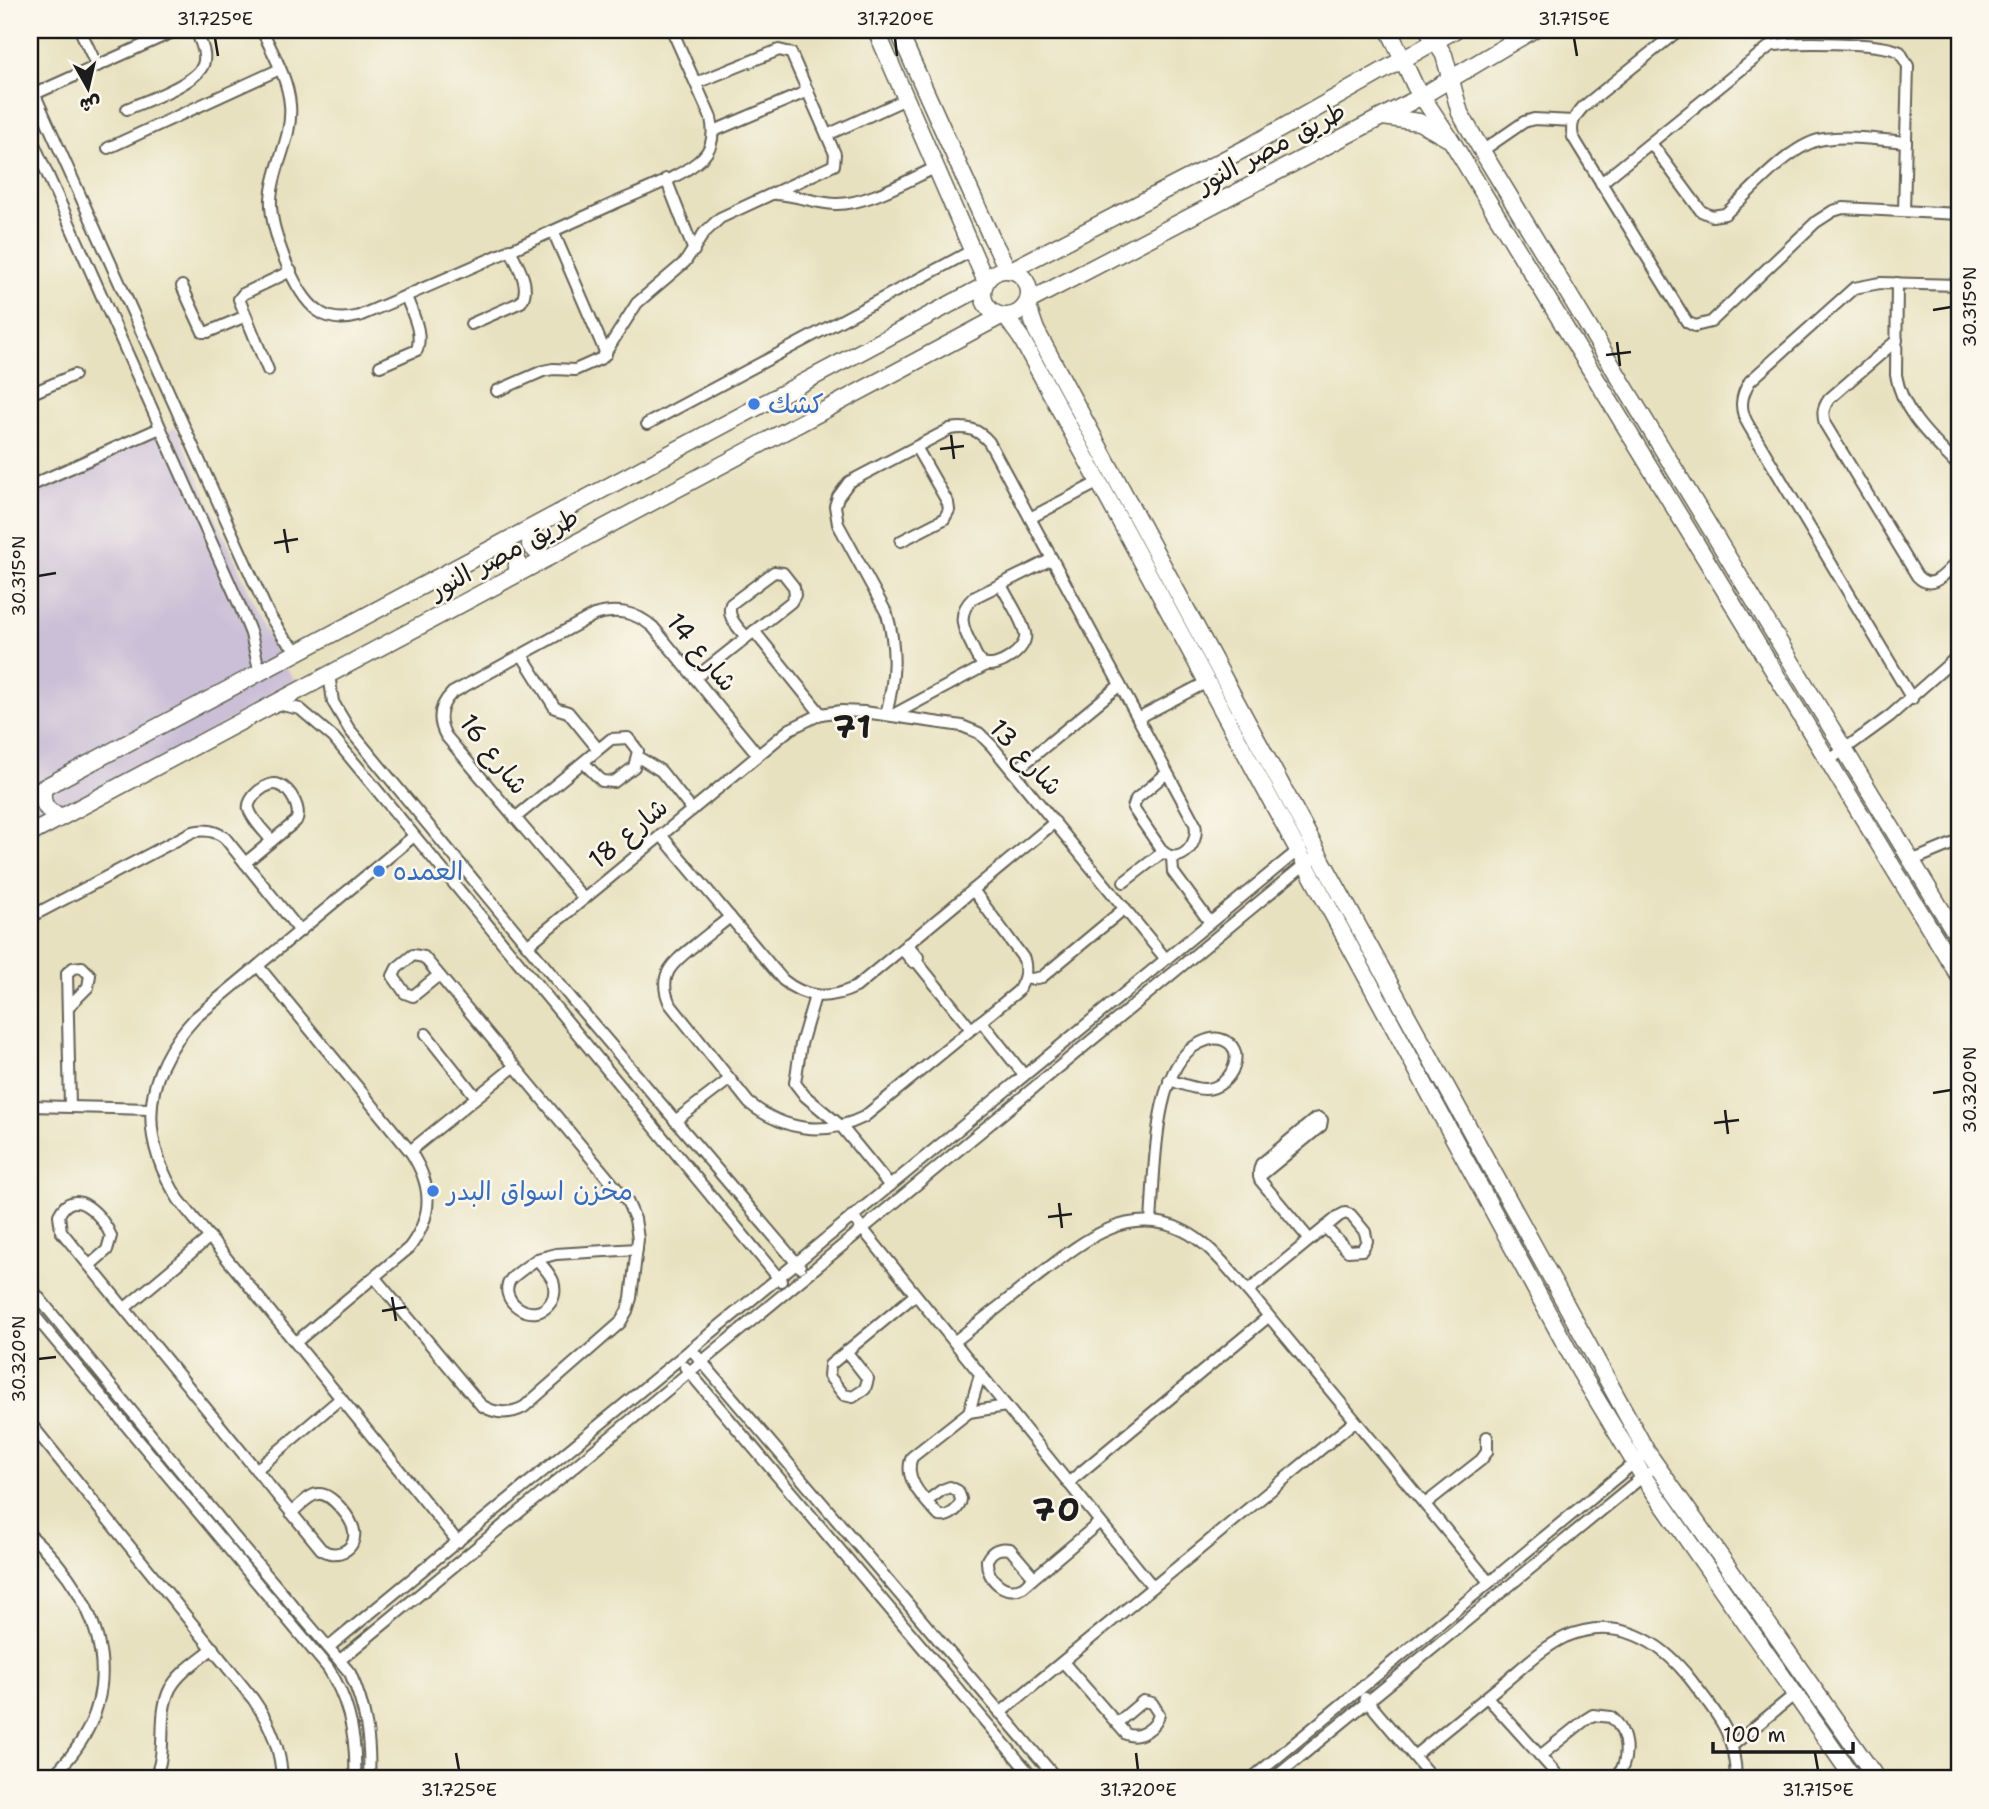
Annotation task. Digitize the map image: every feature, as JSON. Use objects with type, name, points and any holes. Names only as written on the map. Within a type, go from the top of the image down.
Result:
[{"type":"street","points":[[80,30],[97,66]]},
{"type":"street","points":[[177,30],[97,66],[31,91],[102,241],[268,613],[284,638],[300,652]]},
{"type":"street","points":[[127,109],[198,75],[202,69],[204,54],[195,30]]},
{"type":"street","points":[[262,30],[289,93],[291,120],[274,181],[271,209],[281,247],[310,304],[318,311],[338,319],[359,316],[553,231],[666,180],[703,157],[711,146],[714,131],[711,118],[672,30]]},
{"type":"street","points":[[876,30],[976,256],[985,284],[986,305],[995,314],[1003,316],[1020,313],[1028,303]]},
{"type":"street","points":[[898,30],[999,251],[1009,270],[1025,279],[1030,290],[1028,303],[1036,330],[1579,1370],[1638,1470],[1854,1779]]},
{"type":"street","points":[[1389,30],[1422,96],[1959,976]]},
{"type":"street","name":"طريق مصر النور","points":[[1009,270],[1250,146],[1403,60],[1432,35],[1455,30]]},
{"type":"street","name":"طريق مصر النور","points":[[1028,303],[1422,96],[1533,30]]},
{"type":"street","points":[[1679,30],[1583,107],[1573,121],[1573,137],[1681,316],[1695,326],[1711,322],[1816,222],[1833,211],[1843,208],[1959,214]]},
{"type":"street","points":[[1432,35],[1444,55],[1460,113],[1482,151],[1959,939]]},
{"type":"street","points":[[1601,183],[1770,46],[1789,43],[1884,47],[1900,52],[1908,66],[1904,211]]},
{"type":"street","points":[[497,391],[543,371],[575,370],[599,360],[606,354],[637,303],[694,251],[704,233],[720,218],[834,165],[836,158],[793,56],[783,50],[696,83]]},
{"type":"street","points":[[108,148],[280,69]]},
{"type":"street","points":[[714,131],[808,91]]},
{"type":"street","points":[[827,135],[906,99]]},
{"type":"street","points":[[1381,117],[1419,122],[1434,128],[1451,140]]},
{"type":"street","points":[[1482,151],[1524,122],[1534,119],[1573,121]]},
{"type":"street","points":[[30,135],[246,622],[254,643],[260,674]]},
{"type":"street","points":[[1651,143],[1701,211],[1712,216],[1725,214],[1796,150],[1815,141],[1836,138],[1906,142]]},
{"type":"street","points":[[774,194],[802,196],[830,203],[852,202],[870,197],[937,167]]},
{"type":"street","points":[[666,180],[694,251]]},
{"type":"street","points":[[70,221],[77,223],[84,219],[86,209]]},
{"type":"street","points":[[553,231],[606,354]]},
{"type":"street","points":[[82,249],[87,240],[95,238],[102,241]]},
{"type":"street","points":[[471,324],[521,302],[524,297],[526,287],[510,249]]},
{"type":"street","points":[[647,424],[976,256],[999,251]]},
{"type":"street","points":[[985,284],[995,273],[1009,270]]},
{"type":"street","points":[[268,370],[239,301],[241,295],[291,271]]},
{"type":"street","points":[[1898,283],[1896,375],[1904,403],[1911,416],[1959,467]]},
{"type":"street","points":[[1912,698],[1743,416],[1741,404],[1750,381],[1854,288],[1867,284],[1898,283],[1959,285]]},
{"type":"street","name":"طريق مصر النور","points":[[37,791],[498,547],[985,284]]},
{"type":"street","points":[[182,286],[203,332],[246,316]]},
{"type":"street","points":[[380,366],[417,350],[419,330],[405,296]]},
{"type":"street","points":[[1003,316],[1021,338],[1207,682],[1308,851],[1651,1459],[1877,1779]]},
{"type":"street","name":"طريق مصر النور","points":[[30,834],[1003,316]]},
{"type":"street","points":[[1021,338],[1026,332],[1036,330]]},
{"type":"street","points":[[1897,340],[1829,400],[1822,415],[1922,582],[1930,584],[1937,581],[1959,560]]},
{"type":"street","points":[[30,394],[74,375]]},
{"type":"street","points":[[30,486],[160,428]]},
{"type":"street","points":[[889,715],[895,674],[891,628],[887,614],[838,524],[835,506],[842,489],[849,482],[950,429],[976,430],[989,442],[1195,824],[1197,836],[1193,845],[1179,855],[1167,854],[1124,882],[1125,886],[1112,892]]},
{"type":"street","points":[[901,541],[944,519],[949,510],[948,503],[916,447]]},
{"type":"street","points":[[1030,518],[1099,482]]},
{"type":"street","points":[[531,529],[530,545],[541,556],[549,557]]},
{"type":"street","points":[[498,547],[506,547],[512,552],[519,566],[517,574]]},
{"type":"street","points":[[986,665],[978,659],[964,631],[962,617],[968,603],[973,598],[1052,559]]},
{"type":"street","points":[[695,678],[750,634],[791,601],[794,587],[786,575],[777,571],[731,604],[730,617],[750,634],[821,714]]},
{"type":"street","points":[[889,715],[1019,651],[1025,641],[1024,629],[1001,584]]},
{"type":"street","name":"شارع 14","points":[[594,615],[620,611],[644,619],[758,755]]},
{"type":"street","points":[[246,622],[268,613]]},
{"type":"street","name":"شارع 16","points":[[583,900],[446,736],[442,729],[440,713],[442,705],[452,693],[594,615]]},
{"type":"street","points":[[1827,762],[1912,698],[1959,654]]},
{"type":"street","points":[[522,655],[555,708],[568,712],[598,749]]},
{"type":"street","points":[[329,674],[333,702],[342,720],[527,946],[806,1275]]},
{"type":"street","points":[[1138,718],[1207,682]]},
{"type":"street","points":[[1014,772],[1120,685]]},
{"type":"street","points":[[274,704],[300,709],[321,726],[788,1290]]},
{"type":"street","name":"شارع 13","points":[[758,755],[790,729],[821,714],[841,711],[889,715],[971,729],[986,739],[1166,958]]},
{"type":"street","points":[[1811,733],[1828,723]]},
{"type":"street","points":[[515,818],[611,738],[622,737],[636,746],[638,757],[634,767],[610,783],[598,779],[583,762]]},
{"type":"street","name":"شارع 18","points":[[527,946],[758,755]]},
{"type":"street","points":[[638,757],[661,771],[692,810]]},
{"type":"street","points":[[1167,773],[1136,799],[1133,808],[1135,815],[1167,854],[1173,872],[1209,921]]},
{"type":"street","points":[[245,863],[272,841],[296,821],[299,814],[298,807],[290,796],[283,787],[276,784],[268,785],[253,796],[249,803],[250,812],[272,841]]},
{"type":"street","points":[[37,791],[50,812],[63,816]]},
{"type":"street","points":[[661,835],[783,980],[803,993],[829,997],[856,987],[1055,822]]},
{"type":"street","points":[[30,917],[197,831],[209,831],[220,835],[300,931]]},
{"type":"street","points":[[414,836],[195,1018],[180,1035],[160,1070],[151,1109],[152,1133],[156,1157],[179,1200],[458,1542]]},
{"type":"street","points":[[1911,860],[1959,841]]},
{"type":"street","points":[[330,1647],[1209,921],[1308,851]]},
{"type":"street","points":[[340,1660],[862,1229],[1308,851]]},
{"type":"street","points":[[467,902],[481,890]]},
{"type":"street","points":[[730,917],[673,963],[665,988],[670,1004],[749,1103],[773,1119],[803,1128],[841,1126],[864,1117],[1018,991],[1025,978],[1024,958],[972,890]]},
{"type":"street","points":[[1025,978],[1042,977],[1125,908]]},
{"type":"street","points":[[905,947],[913,962],[917,962],[971,1029]]},
{"type":"street","points":[[258,966],[410,1151],[420,1166],[426,1183],[428,1202],[419,1234],[409,1248],[296,1342]]},
{"type":"street","points":[[375,1278],[481,1405],[488,1410],[504,1413],[524,1407],[620,1323],[631,1298],[637,1249],[635,1219],[627,1201],[439,975]]},
{"type":"street","points":[[815,996],[801,1044],[795,1083],[805,1096],[841,1126],[890,1186]]},
{"type":"street","points":[[558,1010],[571,998]]},
{"type":"street","points":[[68,1007],[70,1107]]},
{"type":"street","points":[[981,1021],[1024,1074]]},
{"type":"street","points":[[426,1034],[477,1097]]},
{"type":"street","points":[[1151,1221],[1162,1103],[1169,1080],[1183,1056],[1195,1045],[1219,1039],[1232,1047],[1236,1062],[1234,1070],[1219,1086],[1204,1089],[1169,1080]]},
{"type":"street","points":[[410,1151],[515,1066]]},
{"type":"street","points":[[675,1121],[730,1079]]},
{"type":"street","points":[[30,1106],[151,1109]]},
{"type":"street","points":[[1259,1177],[1321,1126],[1321,1119],[1315,1119],[1261,1164],[1259,1177],[1310,1240]]},
{"type":"street","points":[[90,1265],[107,1250],[111,1236],[88,1205],[74,1202],[62,1209],[58,1223],[61,1230],[256,1470],[291,1513],[326,1552],[338,1554],[352,1544],[352,1526],[329,1496],[313,1496],[291,1513]]},
{"type":"street","points":[[852,1216],[1153,1587]]},
{"type":"street","points":[[954,1342],[1093,1235],[1122,1224],[1151,1221],[1167,1224],[1195,1237],[1218,1257],[1489,1582]]},
{"type":"street","points":[[1248,1291],[1325,1227]]},
{"type":"street","points":[[125,1308],[210,1237]]},
{"type":"street","points":[[537,1259],[554,1282],[554,1296],[541,1311],[528,1312],[516,1307],[509,1296],[508,1287],[511,1279],[537,1259],[555,1254],[637,1249]]},
{"type":"street","points":[[30,1287],[350,1673],[364,1707],[370,1743],[369,1779]]},
{"type":"street","points":[[846,1350],[915,1295]]},
{"type":"street","points":[[30,1310],[318,1656],[338,1684],[354,1737],[355,1779]]},
{"type":"street","points":[[1068,1483],[1268,1317]]},
{"type":"street","points":[[691,1349],[1000,1713],[1051,1777]]},
{"type":"street","points":[[679,1359],[1034,1779]]},
{"type":"street","points":[[969,1412],[980,1375]]},
{"type":"street","points":[[256,1470],[341,1398]]},
{"type":"street","points":[[927,1501],[910,1478],[910,1462],[916,1454],[969,1412],[1006,1406]]},
{"type":"street","points":[[1000,1713],[1356,1421]]},
{"type":"street","points":[[30,1423],[213,1648],[266,1719],[275,1741],[282,1779]]},
{"type":"street","points":[[1425,1504],[1481,1460],[1487,1452],[1487,1437]]},
{"type":"street","points":[[1273,1779],[1368,1702],[1651,1459]]},
{"type":"street","points":[[1251,1779],[1489,1582],[1651,1459]]},
{"type":"street","points":[[1034,1577],[1010,1549],[998,1549],[989,1555],[988,1571],[1006,1590],[1019,1589],[1034,1577],[1100,1522]]},
{"type":"street","points":[[30,1535],[51,1556],[79,1592],[92,1618],[100,1648],[101,1687],[91,1723],[73,1755],[49,1779]]},
{"type":"street","points":[[254,1581],[265,1572]]},
{"type":"street","points":[[1414,1756],[1550,1646],[1565,1637],[1582,1632],[1616,1630],[1650,1641],[1675,1660],[1724,1725],[1733,1745],[1736,1779]]},
{"type":"street","points":[[154,1779],[162,1758],[166,1701],[170,1689],[213,1648]]},
{"type":"street","points":[[943,1671],[956,1661]]},
{"type":"street","points":[[1063,1662],[1116,1723],[1126,1734],[1132,1737],[1147,1730],[1158,1720],[1158,1711],[1152,1703],[1146,1701],[1116,1723]]},
{"type":"street","points":[[1359,1690],[1433,1779]]},
{"type":"street","points":[[1733,1745],[1794,1695]]},
{"type":"street","points":[[1487,1697],[1561,1779]]},
{"type":"street","points":[[1132,1710],[1147,1730]]},
{"type":"street","points":[[1540,1756],[1585,1720],[1593,1716],[1611,1717],[1621,1729],[1626,1758],[1623,1768],[1614,1779]]},
{"type":"shaded area","points":[[176,427],[277,654],[296,682],[30,836],[30,492]]},
{"type":"place","name":"كشك","points":[[754,404]]},
{"type":"place","name":"العمده","points":[[379,871]]},
{"type":"place","name":"مخزن اسواق البدر","points":[[433,1191]]},
{"type":"district","name":"71","points":[[853,726]]},
{"type":"district","name":"70","points":[[1057,1509]]}]
